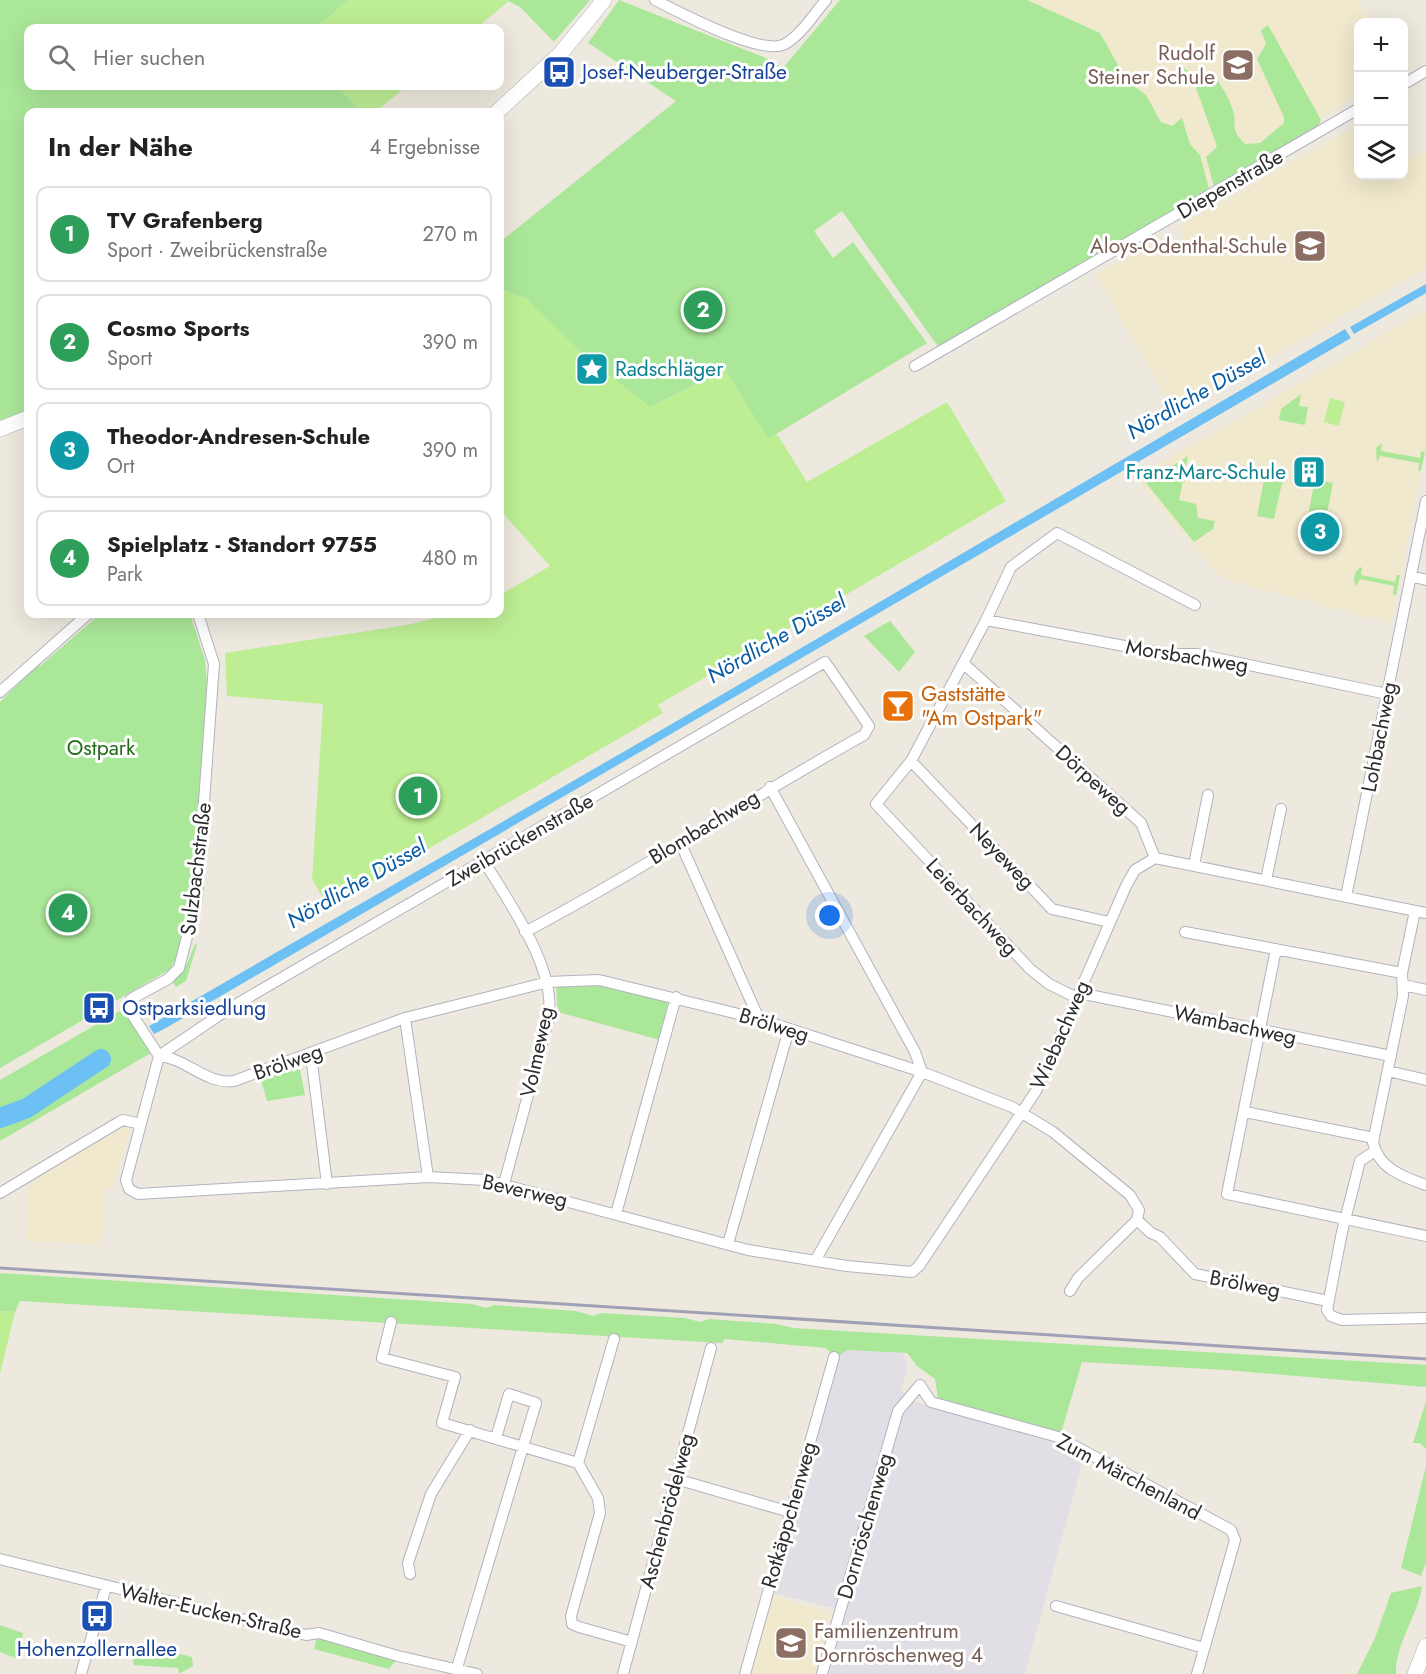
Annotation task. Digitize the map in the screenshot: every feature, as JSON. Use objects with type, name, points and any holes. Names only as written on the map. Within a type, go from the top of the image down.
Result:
[{"type":"main road","points":[[501,108],[561,53],[604,0]]},
{"type":"main road","points":[[0,429],[24,420]]},
{"type":"main road","points":[[1414,1674],[1426,1646]]},
{"type":"street","points":[[655,0],[748,42],[768,47],[782,46],[791,40],[826,0]]},
{"type":"street","points":[[1408,82],[1426,71]]},
{"type":"street","name":"Diepenstraße","points":[[915,366],[1354,112]]},
{"type":"street","name":"Lohbachweg","points":[[1346,897],[1426,501]]},
{"type":"street","points":[[910,761],[1014,563],[1061,533],[1195,605]]},
{"type":"street","points":[[1411,576],[1426,580]]},
{"type":"street","points":[[0,692],[83,618]]},
{"type":"street","name":"Sulzbachstraße","points":[[159,1056],[133,1016],[131,999],[168,980],[179,968],[197,898],[214,664],[199,618]]},
{"type":"street","name":"Morsbachweg","points":[[986,620],[1167,654],[1197,654],[1387,694]]},
{"type":"street","name":"Zweibrückenstraße","points":[[159,1056],[230,1008],[825,662],[864,717]]},
{"type":"street","name":"Dörpeweg","points":[[963,663],[1141,824],[1155,858]]},
{"type":"street","name":"Blombachweg","points":[[525,932],[580,903],[770,787],[864,735],[869,729],[864,717]]},
{"type":"street","name":"Leierbachweg","points":[[910,761],[876,804],[1030,969],[1049,984],[1078,996]]},
{"type":"street","name":"Neyeweg","points":[[910,761],[1052,909],[1109,922]]},
{"type":"street","points":[[770,787],[915,1052],[922,1072],[815,1261]]},
{"type":"street","points":[[1194,865],[1208,795]]},
{"type":"street","points":[[1266,880],[1281,809]]},
{"type":"street","points":[[680,842],[759,1019]]},
{"type":"street","points":[[1155,858],[1420,912],[1402,973],[1404,986],[1374,1138],[1375,1151],[1390,1169],[1426,1185]]},
{"type":"street","name":"Wiebachweg","points":[[912,1272],[919,1266],[1047,1072],[1109,922],[1135,870],[1155,858]]},
{"type":"street","name":"Volmeweg","points":[[484,861],[525,932],[548,982],[548,1021],[504,1184]]},
{"type":"street","points":[[1185,932],[1402,973]]},
{"type":"street","points":[[1276,950],[1227,1194],[1426,1236]]},
{"type":"street","name":"Brölweg","points":[[159,1056],[174,1057],[211,1079],[224,1083],[311,1055],[405,1018],[548,982],[599,980],[759,1019],[922,1072],[1022,1113],[1053,1132],[1130,1196],[1139,1210],[1137,1220],[1151,1233],[1160,1237],[1195,1274],[1328,1300]]},
{"type":"street","points":[[1404,986],[1426,990]]},
{"type":"street","name":"Wambachweg","points":[[1078,996],[1391,1056]]},
{"type":"street","points":[[616,1214],[676,997]]},
{"type":"street","points":[[405,1018],[428,1177]]},
{"type":"street","points":[[728,1244],[789,1029]]},
{"type":"street","points":[[311,1055],[327,1184]]},
{"type":"street","points":[[0,1192],[123,1120],[141,1124],[159,1056]]},
{"type":"street","points":[[1388,1071],[1426,1080]]},
{"type":"street","points":[[1245,1112],[1374,1138]]},
{"type":"street","name":"Beverweg","points":[[141,1124],[126,1180],[131,1192],[142,1195],[428,1177],[486,1180],[774,1256],[901,1273],[912,1272]]},
{"type":"street","points":[[1375,1151],[1360,1161],[1345,1220],[1328,1300],[1328,1310],[1331,1316],[1342,1320],[1426,1318]]},
{"type":"street","points":[[1070,1291],[1078,1278],[1137,1220]]},
{"type":"street","points":[[391,1323],[382,1358],[455,1377],[442,1423],[578,1463],[601,1506],[571,1616],[572,1624],[632,1642]]},
{"type":"street","points":[[578,1463],[614,1339]]},
{"type":"street","name":"Aschenbrödelweg","points":[[623,1674],[711,1348]]},
{"type":"street","name":"Rotkäppchenweg","points":[[745,1674],[834,1357]]},
{"type":"street","name":"Zum Märchenland","points":[[920,1385],[931,1402],[1058,1437],[1231,1530],[1235,1540],[1204,1648]]},
{"type":"street","name":"Dornröschenweg","points":[[822,1674],[898,1411],[920,1385]]},
{"type":"street","points":[[457,1668],[536,1403],[509,1395],[496,1438]]},
{"type":"street","points":[[410,1574],[408,1563],[431,1494],[470,1430]]},
{"type":"street","points":[[676,1479],[790,1512]]},
{"type":"street","name":"Walter-Eucken-Straße","points":[[0,1559],[306,1635],[319,1633],[398,1656],[477,1674]]},
{"type":"street","points":[[81,1674],[106,1587]]},
{"type":"street","points":[[1056,1606],[1204,1648],[1197,1674]]},
{"type":"shaded area","name":"Rudolf Steiner Schule","points":[[1023,0],[1359,0],[1368,18],[1354,18],[1354,98],[1192,192]]},
{"type":"shaded area","name":"Aloys-Odenthal-Schule","points":[[1354,128],[1354,180],[1408,180],[1408,161],[1426,150],[1426,268],[1175,412],[1096,275],[1153,242],[1163,243],[1168,253],[1184,245],[1179,226]]},
{"type":"shaded area","points":[[1426,310],[1426,446],[1391,623],[1234,582],[1217,574],[1136,478]]},
{"type":"shaded area","points":[[130,1126],[112,1189],[105,1190],[103,1237],[100,1237],[99,1245],[26,1241],[29,1183],[120,1129]]},
{"type":"shaded area","points":[[847,1350],[902,1353],[908,1365],[901,1390],[915,1402],[1060,1445],[1084,1457],[1025,1674],[825,1674],[837,1609],[769,1592],[840,1355]]},
{"type":"shaded area","name":"Familienzentrum Dornröschenweg 4","points":[[773,1596],[832,1613],[814,1674],[751,1674]]},
{"type":"green space","points":[[0,0],[349,0],[320,24],[24,24],[24,90],[342,90],[357,108],[24,108],[24,416],[0,426]]},
{"type":"green space","points":[[349,0],[506,0],[508,2],[481,24],[320,24]]},
{"type":"green space","points":[[506,0],[590,0],[554,42],[520,7]]},
{"type":"green space","points":[[619,0],[766,58],[783,68],[840,0],[1027,0],[1100,33],[1127,81],[1146,95],[1161,122],[1172,126],[1182,118],[1190,144],[1200,155],[1209,189],[939,348],[842,211],[814,231],[833,258],[853,242],[927,343],[768,439],[725,370],[650,407],[587,358],[526,299],[504,290],[504,239],[676,101],[588,43]]},
{"type":"green space","points":[[1268,25],[1321,120],[1317,128],[1214,187],[1206,157],[1217,147],[1194,82],[1179,70],[1185,69],[1202,80],[1218,81],[1231,104],[1236,133],[1245,144],[1260,143],[1284,123],[1284,117],[1257,59],[1266,44],[1261,30]]},
{"type":"green space","points":[[342,90],[402,90],[380,108],[357,108]]},
{"type":"green space","points":[[504,290],[526,299],[587,358],[650,407],[725,370],[768,438],[776,435],[779,437],[807,482],[947,402],[1006,501],[658,705],[663,713],[328,907],[312,879],[323,704],[227,696],[225,653],[406,625],[437,618],[504,618],[504,593],[550,566],[504,514]]},
{"type":"green space","points":[[1301,394],[1299,406],[1308,407],[1305,425],[1279,420],[1281,409]]},
{"type":"green space","points":[[1330,398],[1345,402],[1339,426],[1324,422]]},
{"type":"green space","points":[[1382,443],[1381,451],[1420,458],[1421,451],[1425,452],[1421,471],[1418,470],[1419,463],[1380,456],[1377,462],[1376,448]]},
{"type":"green space","points":[[1188,456],[1179,500],[1196,504],[1198,518],[1215,521],[1213,529],[1194,542],[1146,483]]},
{"type":"green space","points":[[1266,470],[1284,474],[1274,519],[1257,516]]},
{"type":"green space","points":[[1315,479],[1333,483],[1324,529],[1306,526]]},
{"type":"green space","points":[[1362,567],[1361,575],[1395,582],[1397,575],[1400,575],[1396,595],[1393,594],[1394,586],[1360,579],[1356,586],[1355,575]]},
{"type":"green space","name":"Ostpark","points":[[95,618],[191,618],[205,660],[207,682],[196,835],[185,921],[178,952],[169,970],[0,1068],[0,702],[38,664],[40,666]]},
{"type":"green space","points":[[890,621],[915,652],[899,672],[864,636]]},
{"type":"green space","points":[[195,944],[197,945],[186,981],[176,987],[173,982],[186,966]]},
{"type":"green space","points":[[591,983],[668,1002],[660,1040],[558,1012],[556,986]]},
{"type":"green space","points":[[128,1008],[132,1022],[151,1053],[0,1141],[0,1080]]},
{"type":"green space","points":[[299,1065],[305,1095],[267,1101],[260,1077]]},
{"type":"green space","points":[[0,1273],[472,1304],[486,1308],[494,1305],[576,1311],[593,1316],[601,1313],[685,1318],[700,1322],[709,1319],[777,1324],[793,1328],[1426,1365],[1426,1387],[1226,1370],[1082,1362],[1061,1433],[938,1398],[935,1379],[917,1366],[907,1353],[847,1350],[836,1358],[826,1348],[725,1339],[722,1343],[20,1301],[15,1312],[0,1311]]},
{"type":"green space","points":[[0,1311],[15,1312],[0,1374]]},
{"type":"green space","points":[[1426,1401],[1426,1449],[1420,1443],[1413,1443]]},
{"type":"green space","points":[[1426,1466],[1426,1563],[1421,1576],[1401,1568]]},
{"type":"green space","points":[[1422,1586],[1399,1652],[1396,1674],[1357,1674],[1375,1638],[1391,1593]]},
{"type":"green space","points":[[0,1625],[23,1633],[18,1659],[0,1652]]},
{"type":"green space","points":[[317,1638],[396,1660],[389,1669],[314,1649]]},
{"type":"green space","points":[[140,1644],[192,1657],[193,1666],[179,1674],[178,1668],[134,1665],[133,1659]]},
{"type":"water","points":[[1426,284],[1426,293],[1354,334],[1350,327]]},
{"type":"water","points":[[1345,329],[1351,338],[166,1028],[154,1034],[149,1026],[682,718]]},
{"type":"waterway","name":"Nördliche Düssel","points":[[0,1118],[27,1108],[101,1059]]},
{"type":"railway","points":[[0,1268],[1426,1359]]},
{"type":"place","name":"Rudolf Steiner Schule","points":[[1238,65]]},
{"type":"place","name":"Josef-Neuberger-Straße","points":[[559,72]]},
{"type":"place","name":"Aloys-Odenthal-Schule","points":[[1310,246]]},
{"type":"place","name":"Cosmo Sports","points":[[703,310]]},
{"type":"place","name":"Radschläger","points":[[592,369]]},
{"type":"place","name":"Franz-Marc-Schule","points":[[1309,472]]},
{"type":"place","name":"Theodor-Andresen-Schule","points":[[1320,532]]},
{"type":"place","name":"Gaststätte \"Am Ostpark\"","points":[[898,706]]},
{"type":"place","name":"TV Grafenberg","points":[[418,796]]},
{"type":"place","name":"Spielplatz - Standort 9755","points":[[68,913]]},
{"type":"place","name":"Ostparksiedlung","points":[[99,1008]]},
{"type":"place","name":"Hohenzollernallee","points":[[97,1616]]},
{"type":"place","name":"Familienzentrum Dornröschenweg 4","points":[[791,1643]]}]
